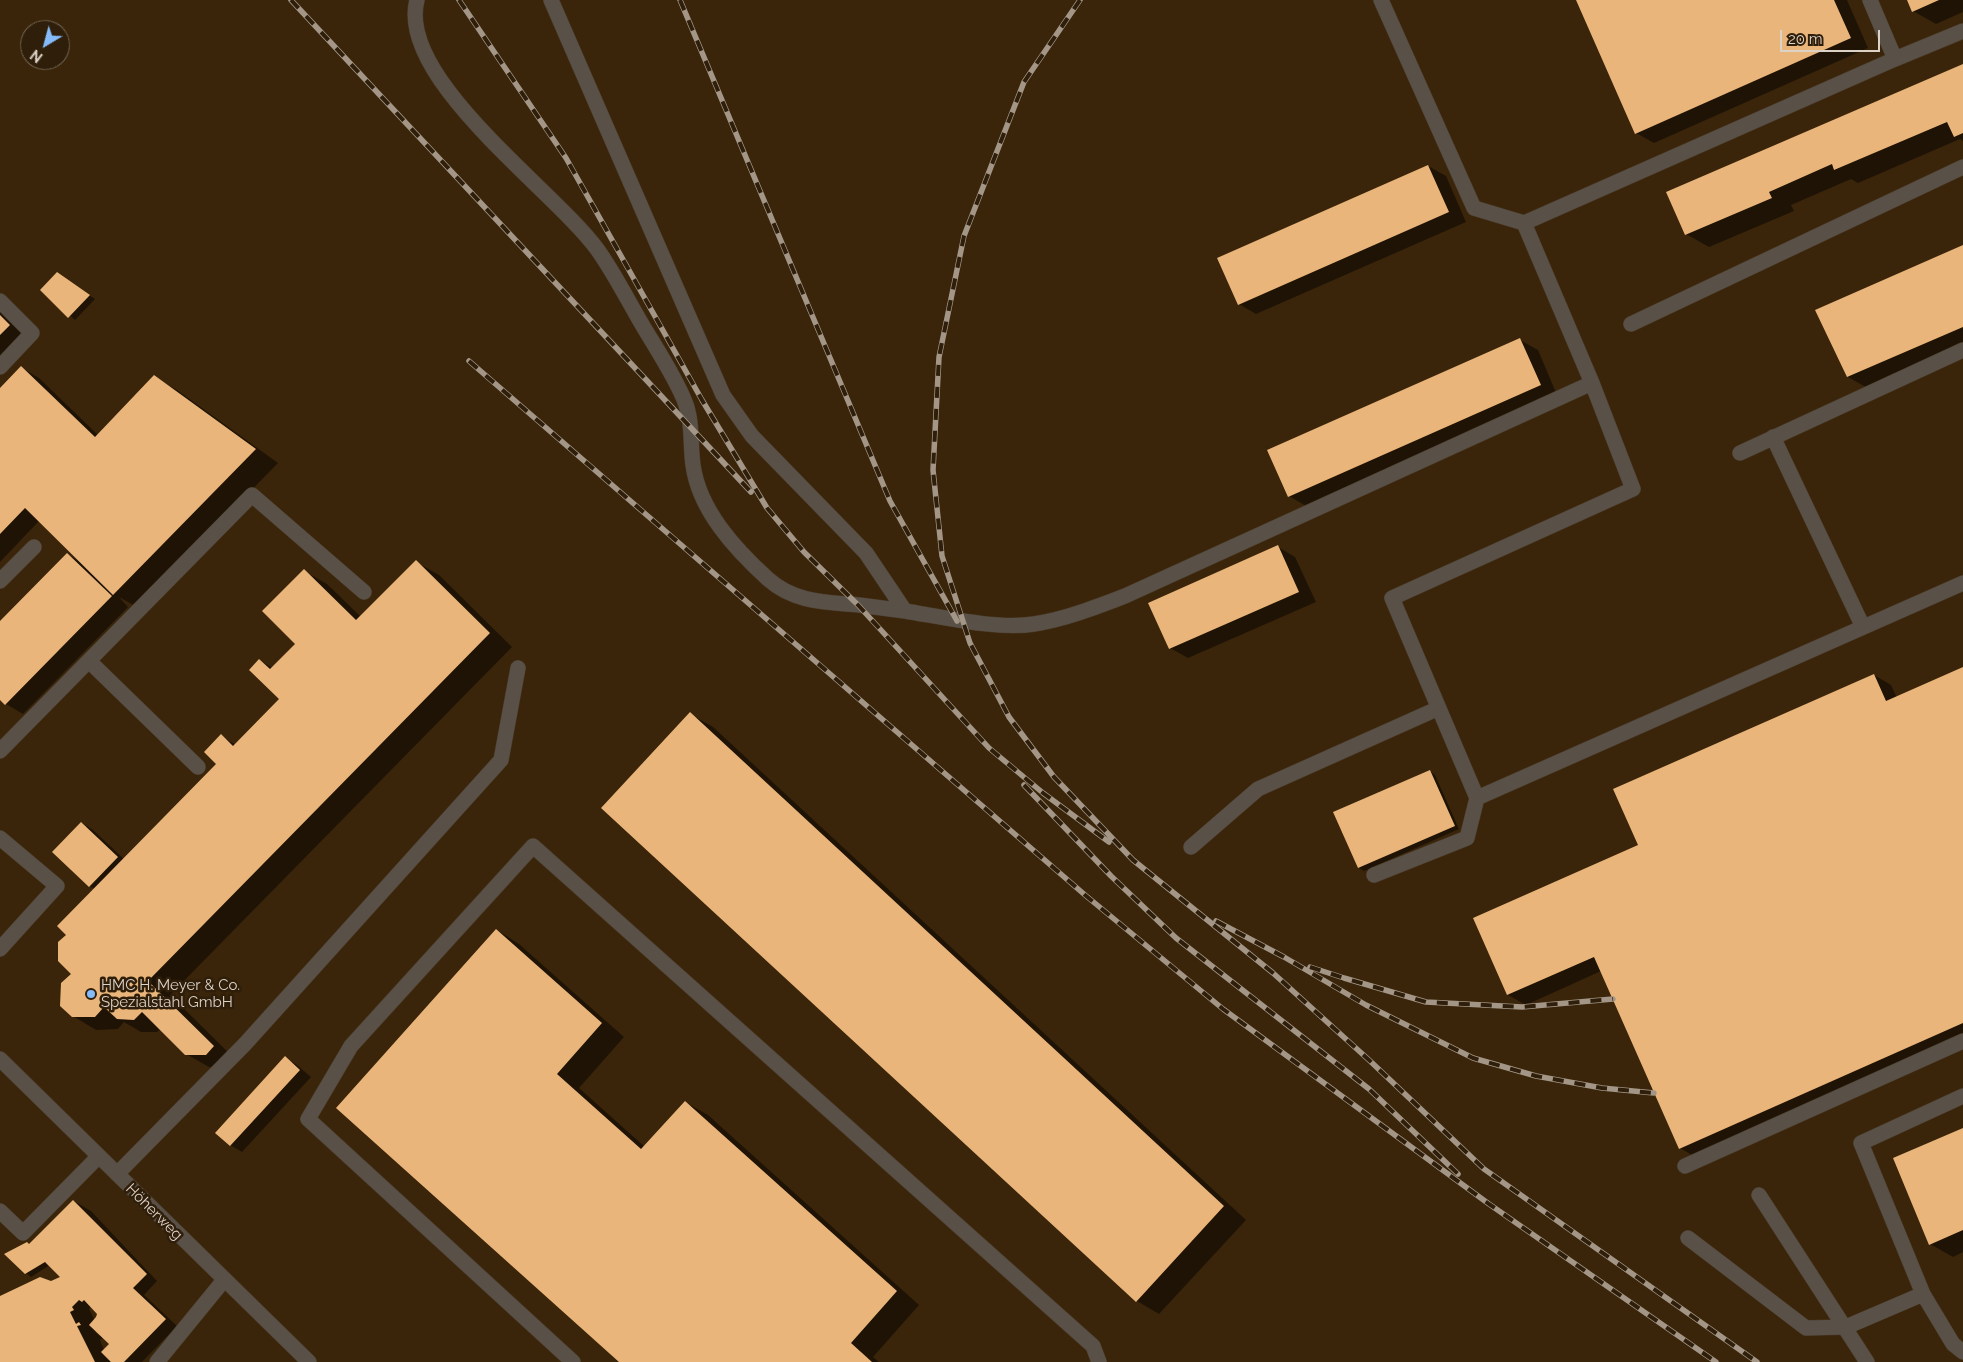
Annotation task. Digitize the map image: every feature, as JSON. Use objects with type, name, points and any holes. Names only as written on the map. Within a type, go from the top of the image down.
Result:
[{"type":"street","points":[[417,0],[415,24],[424,51],[439,80],[462,110],[596,248],[666,366],[686,403],[693,465],[698,489],[709,511],[741,552],[770,580],[800,597],[821,603],[858,605],[1006,625],[1033,624],[1067,617],[1126,596],[1592,383]]},
{"type":"street","points":[[551,0],[723,395],[752,436],[866,553],[905,611]]},
{"type":"street","points":[[1381,0],[1474,208],[1524,222],[1963,30]]},
{"type":"street","points":[[1870,0],[1895,59]]},
{"type":"street","points":[[1631,324],[1963,168]]},
{"type":"street","points":[[1374,875],[1467,838],[1477,798],[1392,598],[1633,489],[1592,383],[1524,222]]},
{"type":"street","points":[[0,301],[32,333],[0,367]]},
{"type":"street","points":[[1740,453],[1963,350]]},
{"type":"street","points":[[1773,438],[1864,627]]},
{"type":"street","points":[[0,751],[90,662],[252,495],[364,592]]},
{"type":"street","points":[[0,581],[34,547]]},
{"type":"street","points":[[1477,798],[1963,583]]},
{"type":"street","points":[[90,662],[198,767]]},
{"type":"street","points":[[117,1174],[245,1044],[501,760],[518,668]]},
{"type":"street","points":[[1191,847],[1258,789],[1439,708]]},
{"type":"street","points":[[0,838],[57,886],[0,949]]},
{"type":"street","points":[[573,1362],[308,1119],[351,1046],[533,846],[1092,1346],[1099,1362]]},
{"type":"street","points":[[1685,1166],[1963,1041]]},
{"type":"street","name":"Höherweg","points":[[0,1060],[309,1362]]},
{"type":"street","points":[[1963,1096],[1861,1143],[1923,1294],[1953,1344],[1963,1352]]},
{"type":"street","points":[[0,1211],[24,1233],[99,1156]]},
{"type":"street","points":[[1759,1195],[1867,1362]]},
{"type":"street","points":[[1688,1238],[1806,1328],[1846,1327],[1923,1294]]},
{"type":"street","points":[[157,1362],[224,1280]]},
{"type":"shaded area","points":[[0,0],[1963,0],[1963,1362],[0,1362]]},
{"type":"building","points":[[1576,0],[1834,0],[1851,38],[1635,134]]},
{"type":"building","points":[[1907,0],[1939,0],[1912,12]]},
{"type":"building","points":[[1963,64],[1963,133],[1954,137],[1947,122],[1834,170],[1832,164],[1769,192],[1772,198],[1685,235],[1666,192]]},
{"type":"building","points":[[1428,165],[1449,212],[1238,305],[1217,258]]},
{"type":"building","points":[[1963,245],[1963,327],[1847,377],[1815,310]]},
{"type":"building","points":[[57,272],[90,295],[68,318],[40,290]]},
{"type":"building","points":[[0,315],[10,325],[0,335]]},
{"type":"building","points":[[1520,338],[1541,385],[1288,497],[1267,450]]},
{"type":"building","points":[[21,366],[95,437],[154,375],[256,449],[113,595],[25,508],[0,534],[0,388]]},
{"type":"building","points":[[1278,545],[1299,592],[1169,649],[1148,603]]},
{"type":"building","points":[[67,553],[112,596],[5,705],[0,700],[0,621]]},
{"type":"building","points":[[416,560],[490,633],[148,981],[214,1046],[206,1055],[185,1055],[142,1012],[134,1020],[117,1019],[104,1007],[95,1017],[72,1017],[60,1006],[61,983],[71,974],[58,961],[58,942],[66,935],[57,926],[216,764],[204,752],[221,734],[233,746],[279,699],[249,670],[259,659],[270,669],[295,644],[262,611],[304,569],[356,620]]},
{"type":"building","points":[[1963,667],[1963,1023],[1679,1149],[1594,957],[1507,995],[1473,918],[1638,845],[1613,789],[1874,674],[1886,701]]},
{"type":"building","points":[[690,712],[1224,1206],[1136,1302],[601,808]]},
{"type":"building","points":[[1430,770],[1455,826],[1358,868],[1333,812]]},
{"type":"building","points":[[81,822],[118,857],[89,887],[52,852]]},
{"type":"building","points":[[496,929],[602,1023],[557,1074],[641,1149],[685,1101],[897,1291],[851,1343],[872,1362],[619,1362],[336,1108]]},
{"type":"building","points":[[285,1056],[300,1070],[230,1146],[215,1133]]},
{"type":"building","points":[[1963,1128],[1963,1230],[1929,1245],[1893,1158]]},
{"type":"building","points":[[73,1200],[147,1274],[133,1288],[166,1319],[124,1362],[111,1362],[101,1352],[109,1344],[89,1325],[97,1314],[84,1300],[82,1302],[79,1300],[72,1307],[74,1310],[70,1312],[76,1324],[79,1322],[81,1325],[77,1326],[95,1362],[0,1362],[0,1296],[40,1277],[51,1281],[60,1277],[45,1262],[25,1274],[4,1254],[27,1242],[29,1244]]},
{"type":"railway","points":[[291,0],[751,492]]},
{"type":"railway","points":[[459,0],[566,158],[702,400],[767,508],[804,552],[858,605],[989,748],[1043,793],[1109,842]]},
{"type":"railway","points":[[680,0],[890,501],[957,621]]},
{"type":"railway","points":[[1080,0],[1024,82],[964,236],[939,357],[933,470],[942,556],[970,643],[1009,717],[1054,777],[1133,860],[1273,973],[1369,1060],[1484,1169],[1757,1362]]},
{"type":"railway","points":[[469,361],[1085,895],[1223,1009],[1489,1204],[1716,1362]]},
{"type":"railway","points":[[1024,785],[1111,876],[1176,938],[1369,1089],[1458,1174]]},
{"type":"railway","points":[[1216,921],[1284,957],[1366,1005],[1473,1058],[1536,1076],[1602,1088],[1654,1093]]},
{"type":"railway","points":[[1310,967],[1426,1002],[1522,1007],[1613,999]]},
{"type":"place","name":"HMC H. Meyer & Co. Spezialstahl GmbH","points":[[91,994]]}]
